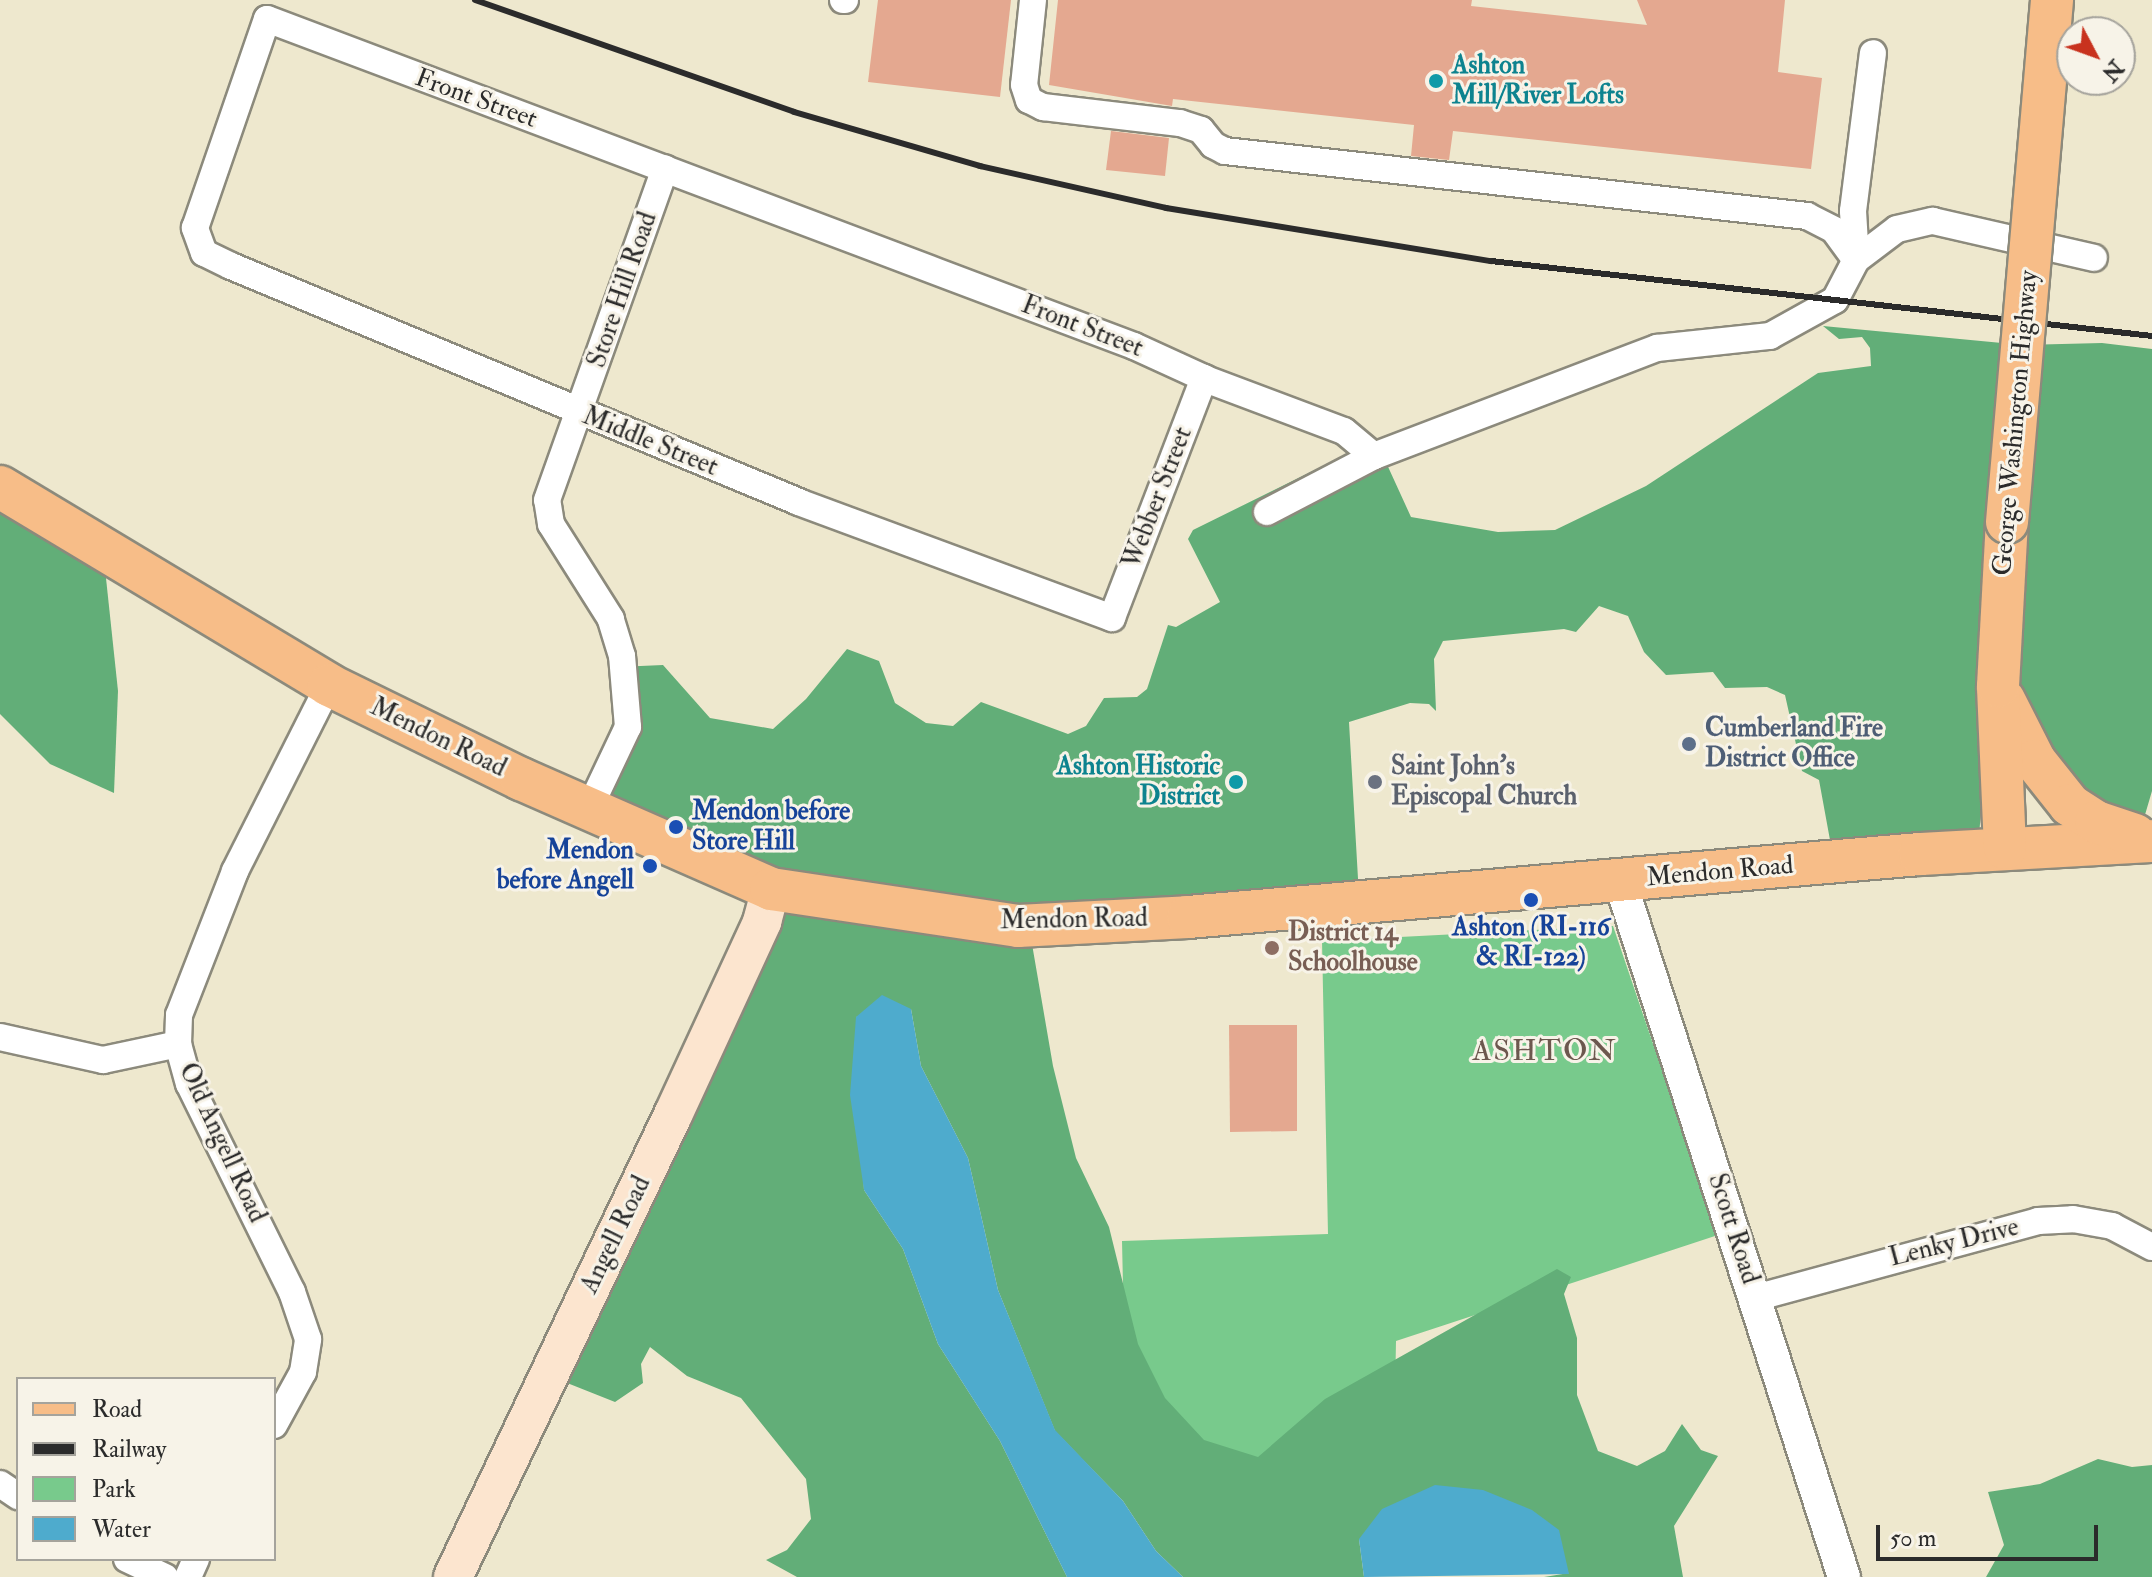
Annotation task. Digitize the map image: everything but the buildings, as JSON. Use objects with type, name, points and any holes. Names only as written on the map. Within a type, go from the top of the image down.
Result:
[{"type":"main road","name":"George Washington Highway","points":[[2005,848],[1998,686],[2007,522],[2052,0]]},
{"type":"main road","name":"Mendon Road","points":[[0,487],[329,685],[589,809],[771,889],[1018,926],[1188,917],[2005,848],[2152,840]]},
{"type":"main road","points":[[1998,686],[2035,761],[2070,805],[2096,822],[2152,840]]},
{"type":"main road","name":"Angell Road","points":[[453,1577],[673,1115],[762,922],[771,889]]},
{"type":"street","points":[[1033,0],[1024,85],[1029,100],[1043,107],[1180,123],[1201,130],[1213,145],[1225,151],[1807,216],[1834,230],[1856,260]]},
{"type":"street","name":"Front Street","points":[[199,246],[195,228],[201,206],[267,19],[1134,346],[1204,378],[1344,431],[1374,456]]},
{"type":"street","points":[[1856,260],[1853,211],[1873,53]]},
{"type":"street","name":"Store Hill Road","points":[[589,809],[628,727],[622,656],[611,619],[551,524],[547,500],[581,414],[665,168]]},
{"type":"street","points":[[1267,512],[1374,456],[1657,348],[1770,336],[1835,300],[1856,260],[1897,229],[1933,221],[2094,258]]},
{"type":"street","name":"Middle Street","points":[[199,246],[231,266],[581,414],[1112,618]]},
{"type":"street","name":"Webber Street","points":[[1112,618],[1204,378]]},
{"type":"street","name":"Old Angell Road","points":[[276,1421],[303,1372],[308,1339],[292,1292],[189,1084],[178,1044],[179,1015],[199,954],[235,871],[329,685]]},
{"type":"street","name":"Scott Road","points":[[1620,881],[1844,1577]]},
{"type":"street","points":[[0,1037],[103,1060],[178,1044]]},
{"type":"street","name":"Lenky Drive","points":[[1755,1298],[2038,1221],[2073,1219],[2112,1226],[2152,1247]]},
{"type":"street","points":[[131,1561],[165,1577]]},
{"type":"green space","points":[[1823,326],[2023,345],[2102,343],[2152,349],[2152,791],[2142,825],[1986,754],[1978,847],[1832,851],[1819,780],[1802,771],[1785,695],[1767,687],[1725,688],[1713,672],[1666,675],[1644,652],[1628,616],[1599,606],[1576,632],[1564,629],[1443,641],[1434,659],[1436,711],[1429,704],[1410,703],[1349,722],[1359,896],[1027,915],[1053,1066],[1076,1158],[1109,1227],[1138,1344],[1165,1398],[1204,1440],[1258,1457],[1325,1399],[1557,1269],[1571,1277],[1564,1294],[1577,1338],[1577,1395],[1598,1451],[1637,1466],[1665,1451],[1682,1424],[1701,1450],[1718,1456],[1674,1526],[1683,1577],[1544,1577],[1569,1573],[1359,1539],[1364,1577],[1183,1577],[1156,1551],[1123,1501],[1055,1431],[998,1290],[968,1158],[921,1066],[911,1009],[856,1017],[864,1190],[903,1249],[938,1344],[1000,1441],[1067,1577],[797,1577],[766,1560],[787,1550],[811,1519],[806,1479],[741,1398],[687,1376],[650,1347],[641,1364],[643,1383],[615,1402],[542,1373],[777,896],[575,797],[595,770],[613,721],[618,667],[663,665],[710,718],[773,729],[806,699],[847,649],[879,661],[895,703],[926,723],[953,726],[981,702],[1068,734],[1086,726],[1104,698],[1137,697],[1147,689],[1168,625],[1176,627],[1220,602],[1188,539],[1193,530],[1351,452],[1379,447],[1411,517],[1498,532],[1555,530],[1646,486],[1818,373],[1871,366],[1870,348],[1862,337],[1839,339]]},
{"type":"green space","points":[[0,484],[103,550],[118,691],[114,793],[50,764],[0,714]]},
{"type":"green space","points":[[1613,926],[1718,1235],[1396,1341],[1394,1451],[1127,1465],[1122,1241],[1328,1234],[1322,941]]},
{"type":"green space","points":[[2098,1459],[2132,1467],[2152,1465],[2152,1577],[1986,1577],[2004,1545],[1988,1492],[2040,1484]]},
{"type":"water","points":[[882,995],[911,1009],[921,1066],[968,1158],[998,1290],[1055,1430],[1123,1501],[1156,1551],[1183,1577],[1067,1577],[1000,1441],[938,1344],[903,1249],[864,1190],[850,1095],[856,1017]]},
{"type":"water","points":[[1435,1485],[1483,1490],[1532,1510],[1559,1530],[1569,1574],[1364,1577],[1359,1539],[1382,1509]]},
{"type":"railway","points":[[475,0],[794,112],[980,166],[1166,208],[1491,261],[2152,336]]},
{"type":"place","name":"Ashton Mill/River Lofts","points":[[1436,81]]},
{"type":"place","name":"Cumberland Fire District Office","points":[[1689,744]]},
{"type":"place","name":"Ashton Historic District","points":[[1236,782]]},
{"type":"place","name":"Saint John's Episcopal Church","points":[[1375,782]]},
{"type":"place","name":"Mendon before Store Hill","points":[[676,827]]},
{"type":"place","name":"Mendon before Angell","points":[[650,866]]},
{"type":"place","name":"Ashton (RI-116 & RI-122)","points":[[1531,900]]},
{"type":"place","name":"District 14 Schoolhouse","points":[[1272,948]]},
{"type":"district","name":"ASHTON","points":[[1545,1051]]}]
